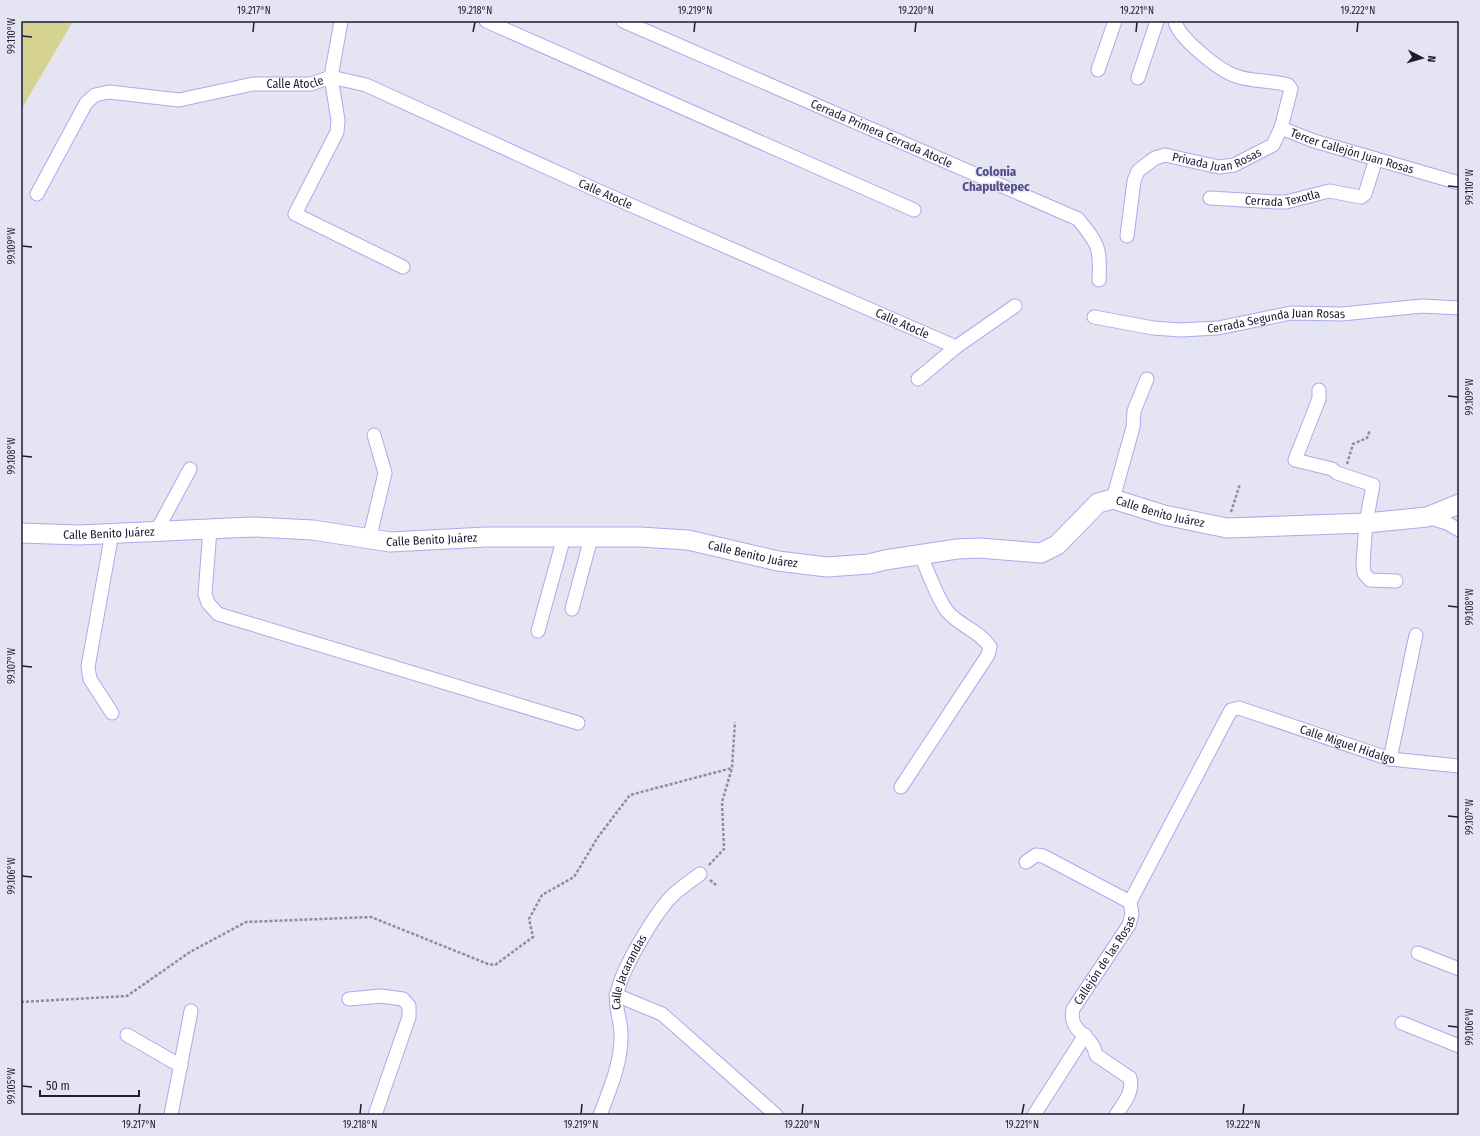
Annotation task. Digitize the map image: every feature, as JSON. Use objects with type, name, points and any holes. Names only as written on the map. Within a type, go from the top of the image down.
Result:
[{"type":"street","points":[[341,21],[331,77],[338,120],[337,132],[296,214],[403,267]]},
{"type":"street","points":[[486,21],[914,210]]},
{"type":"street","name":"Cerrada Primera Cerrada Atocle","points":[[623,21],[1078,219],[1097,245],[1101,257],[1099,280]]},
{"type":"street","points":[[1098,70],[1115,21]]},
{"type":"street","points":[[1138,78],[1157,21]]},
{"type":"street","name":"Tercer Callejón Juan Rosas","points":[[1175,21],[1175,25],[1191,45],[1235,76],[1288,85],[1291,89],[1281,128],[1314,141],[1459,183]]},
{"type":"street","name":"Calle Atocle","points":[[37,194],[86,103],[95,95],[109,92],[179,100],[253,84],[311,84],[331,77],[366,85],[594,189],[956,347]]},
{"type":"street","name":"Privada Juan Rosas","points":[[1127,236],[1134,181],[1138,170],[1155,158],[1165,155],[1219,167],[1234,165],[1273,146],[1281,128]]},
{"type":"street","name":"Cerrada Texotla","points":[[1210,198],[1286,202],[1329,191],[1361,197],[1366,194],[1376,159]]},
{"type":"street","points":[[918,379],[956,347],[1015,306]]},
{"type":"street","name":"Cerrada Segunda Juan Rosas","points":[[1094,317],[1153,328],[1181,330],[1218,328],[1291,313],[1342,314],[1422,306],[1459,308]]},
{"type":"street","points":[[1113,499],[1132,427],[1134,411],[1147,379]]},
{"type":"street","points":[[1319,390],[1319,399],[1295,460],[1332,469],[1344,476],[1370,482],[1373,485],[1366,523],[1363,563],[1364,573],[1370,580],[1396,581]]},
{"type":"street","points":[[369,540],[385,473],[374,435]]},
{"type":"street","points":[[156,532],[190,469]]},
{"type":"street","name":"Calle Benito Juárez","points":[[21,533],[79,534],[156,532],[252,527],[313,530],[369,540],[390,542],[486,537],[640,537],[688,540],[778,561],[827,567],[869,564],[920,554],[968,548],[1041,552],[1057,545],[1098,503],[1113,499],[1164,515],[1227,528],[1366,523],[1427,517],[1459,504]]},
{"type":"street","points":[[1427,517],[1447,523],[1459,530]]},
{"type":"street","points":[[210,529],[205,594],[208,603],[218,614],[578,723]]},
{"type":"street","points":[[112,533],[88,667],[90,679],[112,713]]},
{"type":"street","points":[[538,631],[564,537]]},
{"type":"street","points":[[572,609],[591,538]]},
{"type":"street","points":[[901,787],[988,656],[990,647],[986,640],[961,624],[947,610],[920,554]]},
{"type":"street","points":[[1390,759],[1416,635]]},
{"type":"street","name":"Calle Miguel Hidalgo","points":[[1239,708],[1390,759],[1459,766]]},
{"type":"street","name":"Callejón de las Rosas","points":[[1116,1115],[1131,1091],[1130,1078],[1096,1055],[1095,1047],[1085,1035],[1073,1025],[1071,1018],[1073,1009],[1129,924],[1132,914],[1130,902],[1226,717],[1231,710],[1239,708]]},
{"type":"street","points":[[1026,862],[1036,855],[1043,856],[1130,902]]},
{"type":"street","name":"Calle Jacarandas","points":[[600,1115],[613,1080],[620,1048],[622,1032],[616,995],[622,973],[663,906],[674,894],[700,874]]},
{"type":"street","points":[[1418,953],[1459,969]]},
{"type":"street","points":[[616,995],[662,1014],[776,1115]]},
{"type":"street","points":[[349,999],[381,996],[403,999],[409,1006],[409,1017],[375,1115]]},
{"type":"street","points":[[171,1115],[191,1011]]},
{"type":"street","points":[[1402,1023],[1459,1046]]},
{"type":"street","points":[[127,1035],[181,1066]]},
{"type":"street","points":[[1034,1115],[1085,1035]]},
{"type":"path","points":[[1344,476],[1352,444],[1367,438],[1370,430]]},
{"type":"path","points":[[1227,528],[1240,484]]},
{"type":"path","points":[[700,874],[724,849],[722,802],[732,768],[735,722]]},
{"type":"path","points":[[21,1002],[127,996],[190,952],[246,922],[371,917],[488,964],[495,965],[533,938],[529,919],[542,895],[574,877],[598,837],[630,795],[732,768]]},
{"type":"shaded area","points":[[21,21],[73,21],[21,110]]},
{"type":"district","name":"Colonia Chapultepec","points":[[996,178]]}]
